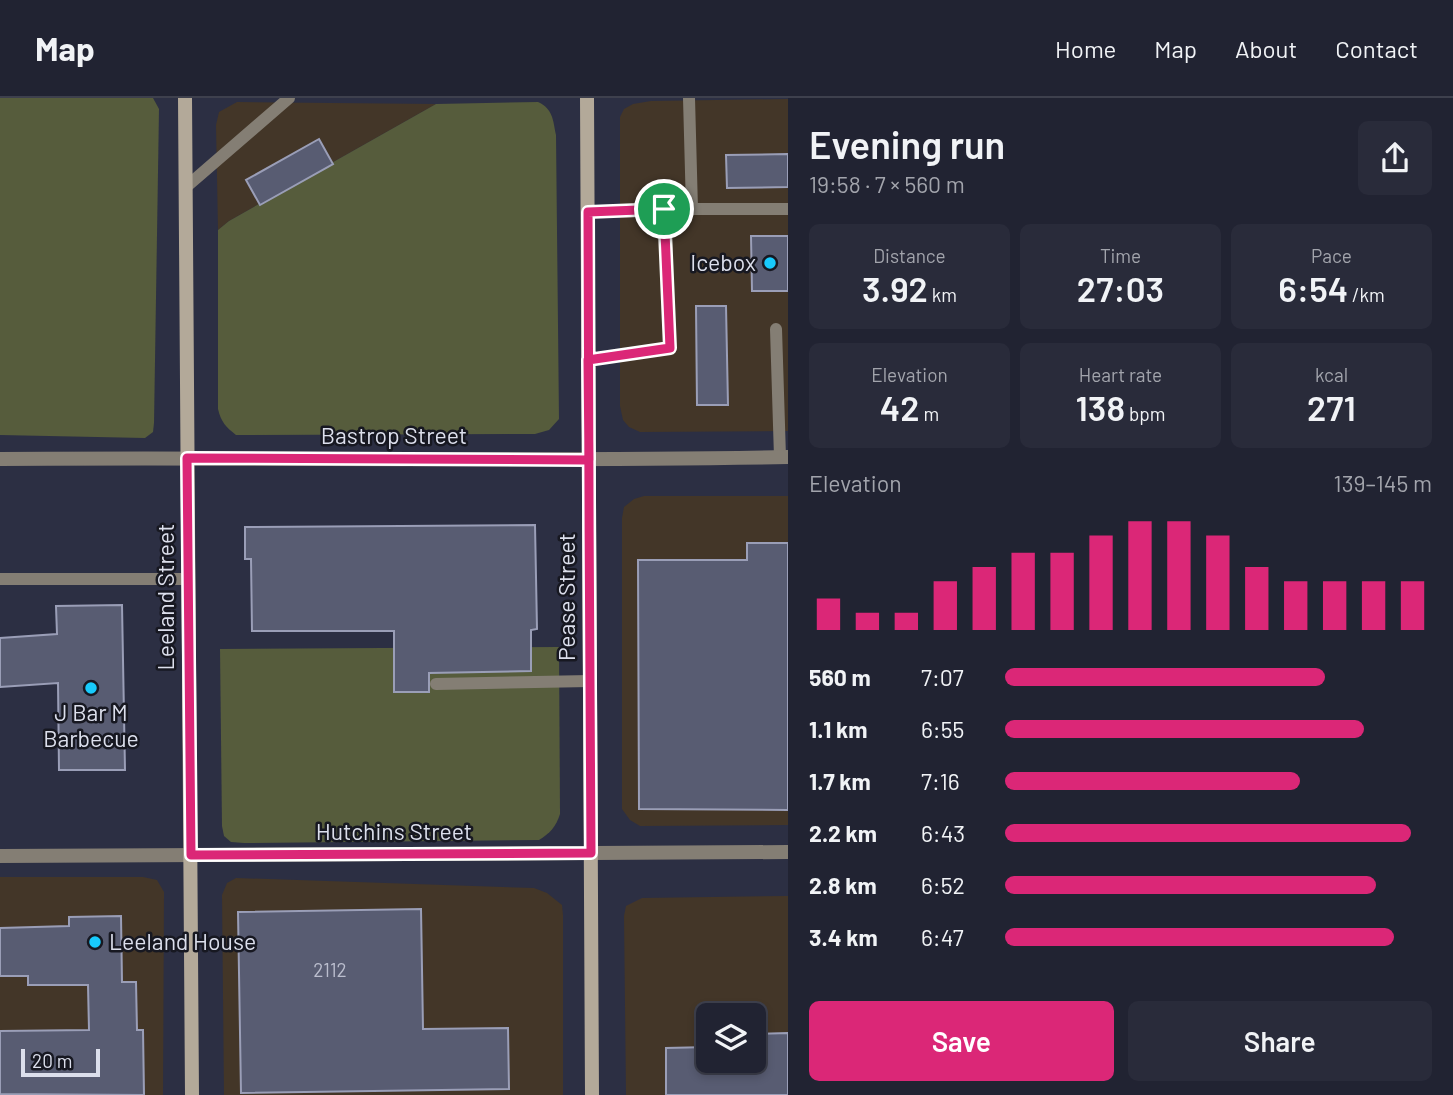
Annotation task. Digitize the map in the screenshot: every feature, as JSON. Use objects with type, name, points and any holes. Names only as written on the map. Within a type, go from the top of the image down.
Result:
[{"type":"main road","name":"Leeland Street","points":[[185,98],[192,1095]]},
{"type":"main road","name":"Pease Street","points":[[587,98],[592,1095]]},
{"type":"street","name":"Bastrop Street","points":[[0,459],[589,460],[784,457]]},
{"type":"street","name":"Hutchins Street","points":[[0,856],[788,852]]},
{"type":"lane","points":[[186,187],[289,98]]},
{"type":"lane","points":[[689,98],[692,209]]},
{"type":"lane","points":[[588,360],[670,348],[664,209]]},
{"type":"lane","points":[[588,212],[788,209]]},
{"type":"lane","points":[[776,329],[784,457]]},
{"type":"lane","points":[[0,579],[188,579]]},
{"type":"lane","points":[[436,684],[590,681]]},
{"type":"shaded area","points":[[788,99],[788,431],[640,432],[629,427],[623,420],[620,406],[620,117],[624,109],[633,104],[651,101]]},
{"type":"shaded area","points":[[237,102],[436,104],[229,221],[218,230],[216,125],[219,112]]},
{"type":"shaded area","points":[[644,496],[788,496],[788,825],[640,826],[630,820],[622,809],[622,518],[624,507],[634,499]]},
{"type":"shaded area","points":[[0,877],[143,877],[157,880],[164,892],[163,1095],[0,1095]]},
{"type":"shaded area","points":[[236,878],[534,888],[547,893],[562,905],[563,915],[563,1095],[224,1095],[222,895],[227,883]]},
{"type":"shaded area","points":[[788,896],[788,1095],[626,1095],[626,906],[642,898]]},
{"type":"green space","points":[[0,98],[153,98],[159,109],[154,423],[153,432],[145,438],[0,435]]},
{"type":"green space","points":[[538,102],[549,112],[556,135],[559,419],[549,430],[535,434],[236,435],[229,429],[222,421],[218,409],[218,230],[229,221],[436,104]]},
{"type":"green space","points":[[559,647],[560,814],[557,823],[539,840],[244,843],[231,842],[224,836],[220,649]]},
{"type":"building","points":[[319,139],[333,164],[260,205],[246,180]]},
{"type":"building","points":[[788,154],[788,187],[727,188],[726,155]]},
{"type":"building","name":"Icebox","points":[[751,236],[788,236],[788,291],[752,291]]},
{"type":"building","points":[[696,306],[726,306],[728,405],[697,405]]},
{"type":"building","points":[[535,525],[537,629],[531,630],[531,671],[429,673],[429,692],[394,692],[394,631],[252,631],[251,559],[245,559],[245,527]]},
{"type":"building","points":[[747,543],[788,543],[788,810],[639,809],[638,560],[747,560]]},
{"type":"building","name":"J Bar M Barbecue","points":[[122,605],[125,770],[59,770],[58,683],[0,687],[0,638],[57,634],[56,606]]},
{"type":"building","points":[[421,909],[423,1029],[508,1028],[509,1089],[241,1093],[238,912]]},
{"type":"building","points":[[121,916],[122,982],[136,982],[137,1030],[143,1030],[144,1095],[0,1094],[0,1031],[89,1030],[88,985],[28,985],[28,976],[0,976],[0,928],[69,926],[69,917]]},
{"type":"building","points":[[788,1033],[788,1095],[666,1095],[666,1048],[696,1047],[696,1073],[766,1073],[766,1034]]},
{"type":"place","name":"Icebox","points":[[770,263]]},
{"type":"place","name":"J Bar M Barbecue","points":[[91,688]]},
{"type":"place","name":"Leeland House","points":[[95,942]]},
{"type":"route","points":[[664,209],[588,212],[588,360],[589,460],[589,576],[591,853],[191,855],[187,458],[589,460],[588,360],[670,348],[664,209]]}]
